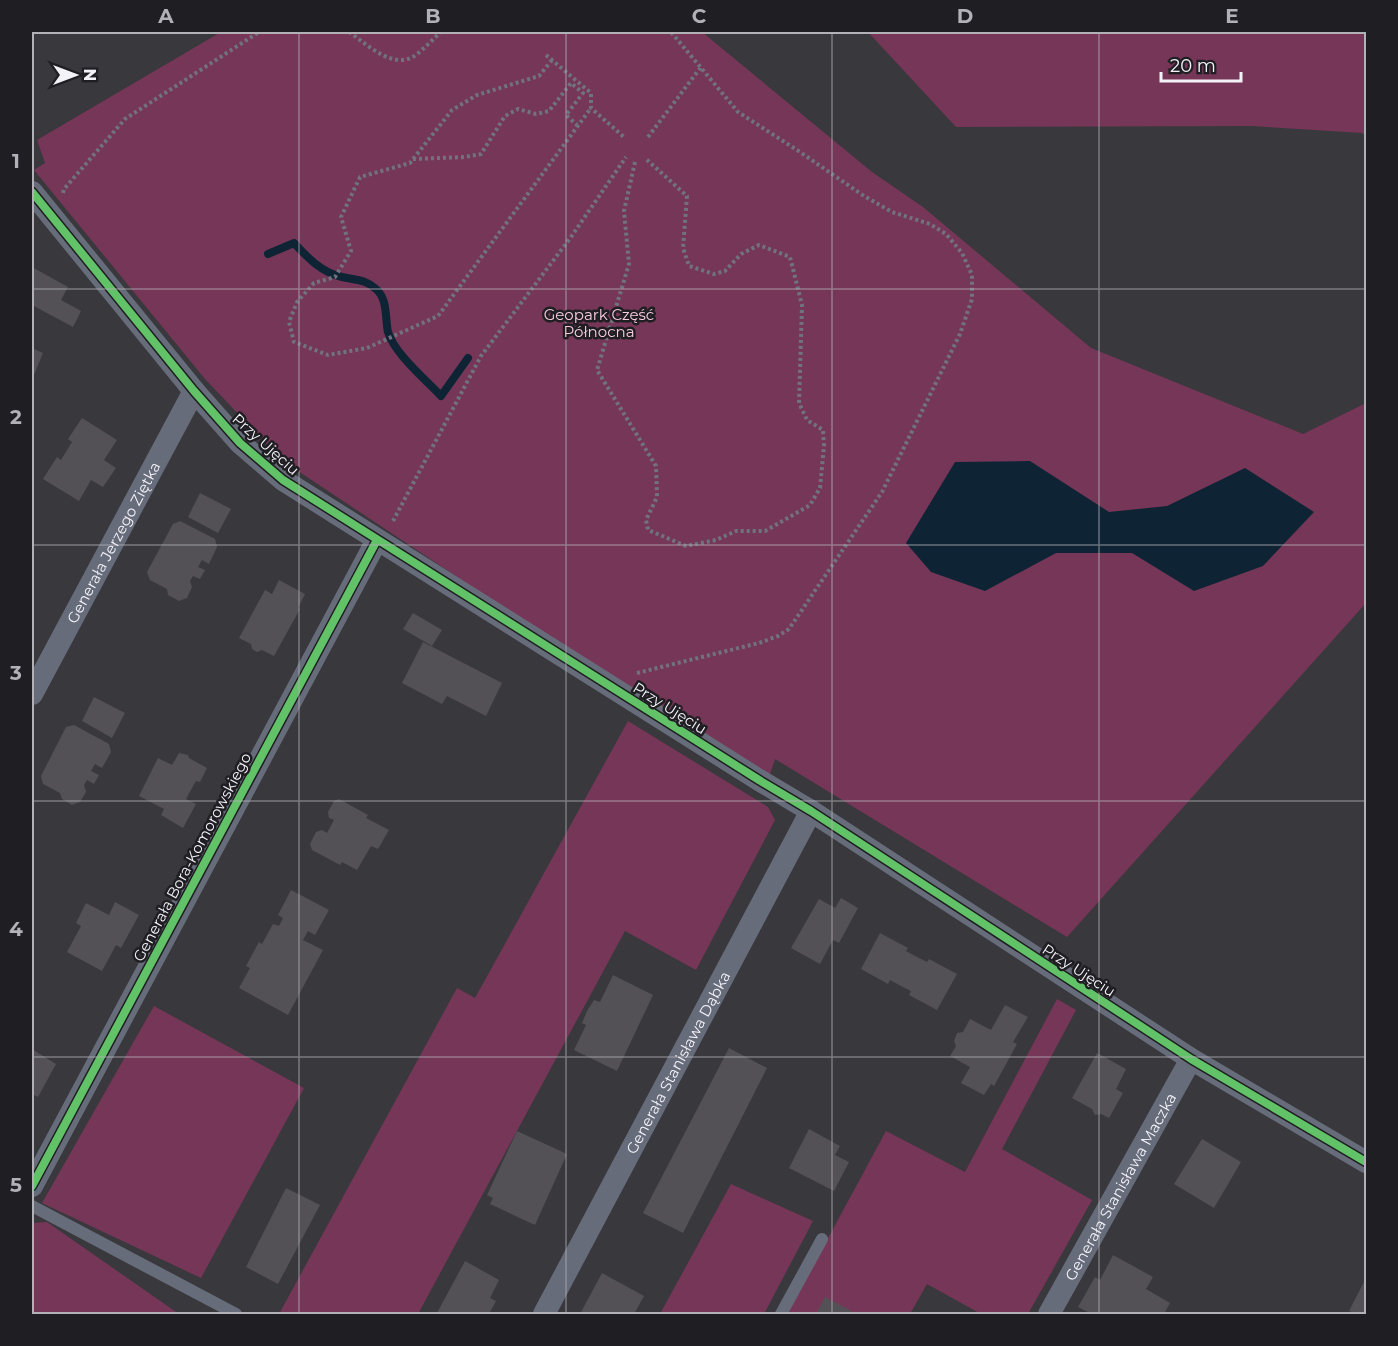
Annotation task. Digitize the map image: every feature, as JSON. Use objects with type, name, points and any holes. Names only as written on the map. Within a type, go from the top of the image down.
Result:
[{"type":"street","name":"Przy Ujęciu","points":[[32,194],[194,391],[240,442],[283,480],[811,811],[1191,1059],[1366,1162]]},
{"type":"street","name":"Generała Jerzego Ziętka","points":[[32,694],[194,391]]},
{"type":"street","name":"Generała Bora-Komorowskiego","points":[[32,1186],[377,540]]},
{"type":"street","name":"Generała Stanisława Dąbka","points":[[544,1314],[811,811]]},
{"type":"street","name":"Generała Stanisława Maczka","points":[[1049,1314],[1191,1059]]},
{"type":"lane","points":[[32,1206],[236,1314]]},
{"type":"lane","points":[[782,1314],[822,1239]]},
{"type":"path","points":[[63,195],[64,189],[125,119],[258,32]]},
{"type":"path","points":[[349,32],[394,60],[405,60],[416,55],[441,32]]},
{"type":"path","points":[[629,675],[759,644],[789,629],[882,492],[960,334],[972,299],[972,275],[962,253],[946,234],[930,224],[892,212],[864,196],[738,112],[671,32]]},
{"type":"path","points":[[546,55],[552,60],[591,93],[591,108],[438,316],[367,348],[328,355],[294,342],[289,322],[297,302],[314,283],[334,277],[351,251],[341,217],[360,177],[410,163],[452,110],[477,95],[538,76],[552,60]]},
{"type":"path","points":[[648,137],[701,67]]},
{"type":"path","points":[[413,159],[465,157],[481,154],[505,116],[518,109],[536,114],[549,111],[571,83],[584,93],[566,115],[579,123]]},
{"type":"path","points":[[591,108],[625,138]]},
{"type":"path","points":[[383,516],[393,522],[481,356],[571,237],[626,157]]},
{"type":"path","points":[[634,162],[624,211],[629,264],[597,370],[656,466],[657,497],[646,520],[648,530],[686,546],[716,540],[736,531],[765,531],[810,505],[820,488],[823,430],[807,420],[799,403],[802,305],[790,256],[759,245],[741,254],[725,272],[714,274],[689,266],[683,248],[687,196],[646,159]]},
{"type":"green space","name":"Geopark Część Północna","points":[[221,32],[702,32],[872,172],[923,207],[1091,348],[1303,434],[1366,403],[1366,603],[1067,937],[775,759],[767,783],[283,461],[205,379],[34,170],[45,163],[37,140]]},
{"type":"green space","points":[[868,32],[1366,32],[1366,136],[1362,133],[1252,126],[956,127]]},
{"type":"green space","points":[[628,721],[768,807],[775,820],[696,970],[625,931],[418,1314],[279,1314],[457,988],[475,998]]},
{"type":"green space","points":[[1057,999],[1076,1010],[1002,1149],[1092,1200],[1028,1314],[981,1314],[927,1284],[910,1314],[787,1314],[886,1131],[965,1172]]},
{"type":"green space","points":[[154,1006],[304,1088],[201,1278],[42,1203]]},
{"type":"green space","points":[[731,1184],[813,1221],[764,1314],[660,1314]]},
{"type":"green space","points":[[47,1222],[179,1314],[32,1314],[32,1223]]},
{"type":"water","points":[[1030,461],[1109,512],[1167,506],[1245,468],[1314,512],[1263,566],[1194,591],[1132,553],[1056,553],[985,591],[931,572],[906,543],[955,462]]},
{"type":"building","points":[[32,267],[68,287],[61,300],[81,311],[73,327],[32,305]]},
{"type":"building","points":[[32,348],[43,353],[32,380]]},
{"type":"building","points":[[82,418],[117,440],[104,460],[116,468],[103,487],[91,480],[79,501],[43,479],[57,457],[61,460],[72,442],[68,439]]},
{"type":"building","points":[[200,493],[231,509],[218,533],[188,517]]},
{"type":"building","points":[[180,521],[215,539],[217,547],[209,564],[202,560],[198,567],[205,570],[200,579],[193,576],[190,581],[192,587],[187,598],[179,601],[168,595],[167,589],[150,580],[147,572],[173,524]]},
{"type":"building","points":[[279,580],[305,594],[298,608],[300,609],[274,656],[262,650],[257,652],[252,649],[251,644],[239,638],[265,590],[272,594]]},
{"type":"building","points":[[413,613],[442,630],[432,646],[403,629]]},
{"type":"building","points":[[423,642],[502,683],[486,716],[447,696],[442,704],[402,683]]},
{"type":"building","points":[[94,697],[125,713],[112,738],[82,721]]},
{"type":"building","points":[[74,725],[109,744],[111,752],[102,768],[95,764],[91,771],[99,775],[94,784],[87,780],[84,785],[86,792],[80,802],[72,805],[62,799],[60,793],[43,784],[41,776],[66,727]]},
{"type":"building","points":[[179,753],[188,755],[189,758],[207,768],[200,782],[196,781],[186,799],[196,804],[183,828],[161,815],[164,809],[139,796],[158,758],[172,765]]},
{"type":"building","points":[[339,799],[368,815],[366,818],[389,830],[378,849],[371,846],[357,870],[342,862],[340,865],[312,850],[310,844],[316,832],[322,830],[327,833],[334,820],[329,818],[328,812],[334,801]]},
{"type":"building","points":[[291,890],[329,910],[315,935],[308,931],[303,940],[323,950],[288,1015],[239,988],[250,968],[246,966],[259,942],[262,944],[273,924],[279,926],[283,918],[278,915]]},
{"type":"building","points":[[841,898],[858,908],[839,943],[833,940],[820,964],[791,948],[819,899],[835,908]]},
{"type":"building","points":[[115,902],[139,915],[121,948],[116,945],[102,971],[67,952],[81,926],[76,923],[86,903],[109,915]]},
{"type":"building","points":[[880,933],[908,948],[906,951],[917,957],[927,962],[929,959],[957,974],[937,1010],[909,995],[911,991],[890,980],[888,984],[861,969]]},
{"type":"building","points":[[613,975],[653,995],[617,1071],[574,1050],[586,1025],[582,1023],[587,1011],[594,1000],[600,1002]]},
{"type":"building","points":[[1005,1005],[1028,1017],[1013,1042],[1017,1044],[994,1086],[991,1084],[984,1095],[961,1083],[970,1067],[950,1056],[956,1046],[954,1041],[957,1033],[963,1032],[970,1019],[991,1030]]},
{"type":"building","points":[[729,1048],[767,1068],[683,1233],[643,1213]]},
{"type":"building","points":[[32,1049],[56,1064],[38,1097],[32,1094]]},
{"type":"building","points":[[1097,1053],[1126,1069],[1116,1089],[1123,1093],[1109,1118],[1101,1114],[1095,1115],[1092,1109],[1072,1098]]},
{"type":"building","points":[[809,1129],[840,1146],[835,1155],[849,1162],[834,1191],[789,1168]]},
{"type":"building","points":[[517,1131],[567,1154],[535,1225],[490,1204],[493,1198],[487,1195]]},
{"type":"building","points":[[1202,1139],[1241,1162],[1214,1208],[1174,1184]]},
{"type":"building","points":[[286,1188],[320,1205],[278,1284],[246,1267]]},
{"type":"building","points":[[1113,1255],[1153,1277],[1146,1289],[1170,1303],[1164,1314],[1092,1314],[1078,1307],[1095,1277],[1100,1280]]},
{"type":"building","points":[[465,1261],[499,1280],[490,1298],[496,1301],[489,1314],[437,1313]]},
{"type":"building","points":[[602,1273],[644,1296],[634,1314],[580,1314]]},
{"type":"building","points":[[1366,1278],[1366,1314],[1351,1314],[1352,1312],[1349,1311]]},
{"type":"building","points":[[825,1297],[857,1314],[816,1314]]},
{"type":"waterway","points":[[268,254],[294,243],[328,272],[364,282],[376,289],[383,298],[391,340],[403,357],[441,396],[468,358]]},
{"type":"cycle path","points":[[32,192],[194,391],[240,443],[283,480],[811,811],[1191,1059],[1366,1162]]},
{"type":"cycle path","points":[[32,1186],[377,540]]}]
